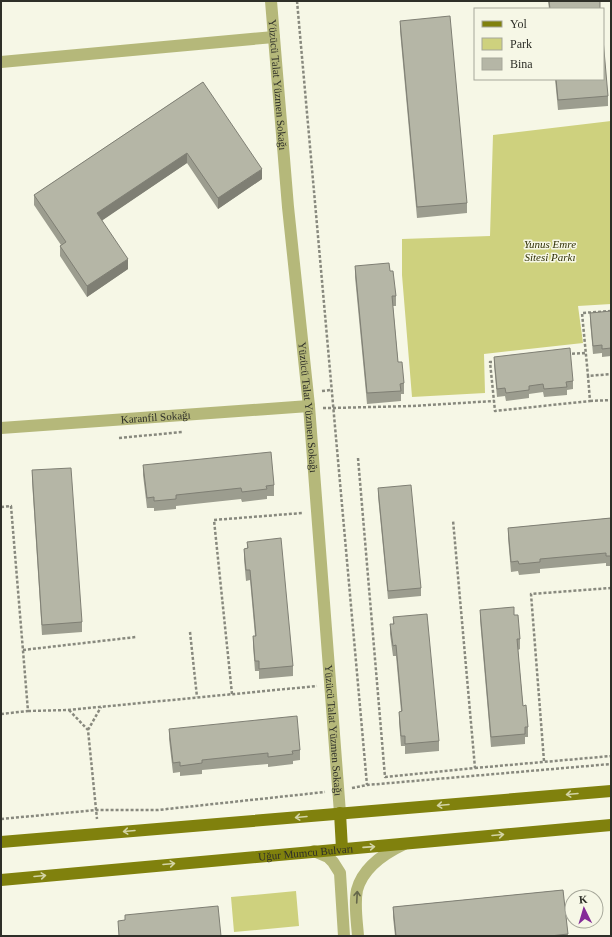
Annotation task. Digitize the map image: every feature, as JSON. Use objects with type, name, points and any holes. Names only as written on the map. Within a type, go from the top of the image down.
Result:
[{"type":"main road","points":[[1,842],[611,791]]},
{"type":"main road","points":[[340,813],[342,849]]},
{"type":"main road","name":"Uğur Mumcu Bulvarı","points":[[1,880],[611,825]]},
{"type":"street","name":"Yüzücü Talat Yüzmen Sokağı","points":[[271,1],[288,207],[309,406],[340,813]]},
{"type":"street","points":[[1,62],[274,37]]},
{"type":"street","name":"Karanfil Sokağı","points":[[1,428],[309,406]]},
{"type":"street","points":[[358,936],[356,899],[357,889],[362,879],[375,862],[383,855],[404,844]]},
{"type":"street","points":[[314,851],[328,857],[340,873],[344,936]]},
{"type":"path","points":[[297,1],[367,785]]},
{"type":"path","points":[[590,401],[582,313],[611,311]]},
{"type":"path","points":[[564,355],[586,353]]},
{"type":"path","points":[[498,361],[490,362],[495,412],[611,400]]},
{"type":"path","points":[[588,376],[611,374]]},
{"type":"path","points":[[309,406],[333,408],[412,406],[494,401]]},
{"type":"path","points":[[119,438],[188,431]]},
{"type":"path","points":[[358,458],[385,778],[475,768],[611,756]]},
{"type":"path","points":[[1,507],[11,506],[28,711]]},
{"type":"path","points":[[232,694],[214,520],[317,512]]},
{"type":"path","points":[[453,520],[475,768]]},
{"type":"path","points":[[544,762],[531,594],[611,588]]},
{"type":"path","points":[[190,632],[197,697]]},
{"type":"path","points":[[23,650],[136,637]]},
{"type":"path","points":[[1,714],[28,711],[68,710],[330,684]]},
{"type":"path","points":[[99,833],[88,730],[100,707]]},
{"type":"path","points":[[68,710],[88,730]]},
{"type":"path","points":[[1,819],[96,810],[158,810],[338,791],[367,785],[611,764]]},
{"type":"green space","name":"Yunus Emre Sitesi Parkı","points":[[611,121],[611,304],[578,306],[583,343],[484,354],[485,393],[412,397],[402,275],[402,239],[490,236],[493,135]]},
{"type":"green space","points":[[296,891],[299,926],[234,932],[231,897]]},
{"type":"building","points":[[549,1],[600,1],[600,8],[550,8]]},
{"type":"building","points":[[450,16],[467,203],[417,207],[400,21]]},
{"type":"building","points":[[604,50],[608,96],[558,100],[556,80],[604,80]]},
{"type":"building","points":[[203,82],[262,169],[218,198],[187,153],[97,213],[128,259],[87,286],[60,246],[66,242],[34,195]]},
{"type":"building","points":[[389,263],[390,271],[393,271],[396,296],[392,296],[398,362],[402,362],[404,383],[400,384],[401,391],[367,393],[355,266]]},
{"type":"building","points":[[611,311],[611,348],[602,349],[602,345],[593,346],[590,313]]},
{"type":"building","points":[[570,348],[573,381],[566,382],[567,387],[544,389],[543,384],[529,386],[529,390],[506,393],[505,388],[497,389],[494,357]]},
{"type":"building","points":[[271,452],[274,485],[266,486],[267,489],[242,492],[241,488],[176,495],[176,499],[154,501],[154,497],[147,498],[143,465]]},
{"type":"building","points":[[71,468],[82,622],[42,625],[32,470]]},
{"type":"building","points":[[411,485],[421,588],[388,591],[378,488]]},
{"type":"building","points":[[611,518],[611,556],[606,556],[606,553],[540,559],[540,562],[519,564],[518,561],[511,562],[508,528]]},
{"type":"building","points":[[281,538],[293,666],[259,669],[259,661],[255,661],[253,636],[256,636],[250,570],[246,570],[244,549],[248,548],[247,542]]},
{"type":"building","points":[[514,607],[514,615],[518,615],[520,639],[517,639],[523,706],[526,705],[528,727],[525,727],[525,734],[491,737],[480,610]]},
{"type":"building","points":[[427,614],[439,741],[405,744],[405,736],[401,736],[399,712],[402,711],[396,645],[393,646],[390,624],[394,624],[393,617]]},
{"type":"building","points":[[297,716],[300,750],[292,751],[293,754],[268,757],[268,753],[202,760],[202,763],[180,766],[180,762],[173,763],[169,729]]},
{"type":"building","points":[[563,890],[564,929],[567,929],[568,934],[550,936],[396,936],[393,907]]},
{"type":"building","points":[[218,906],[221,936],[119,936],[118,921],[125,920],[125,915]]}]
